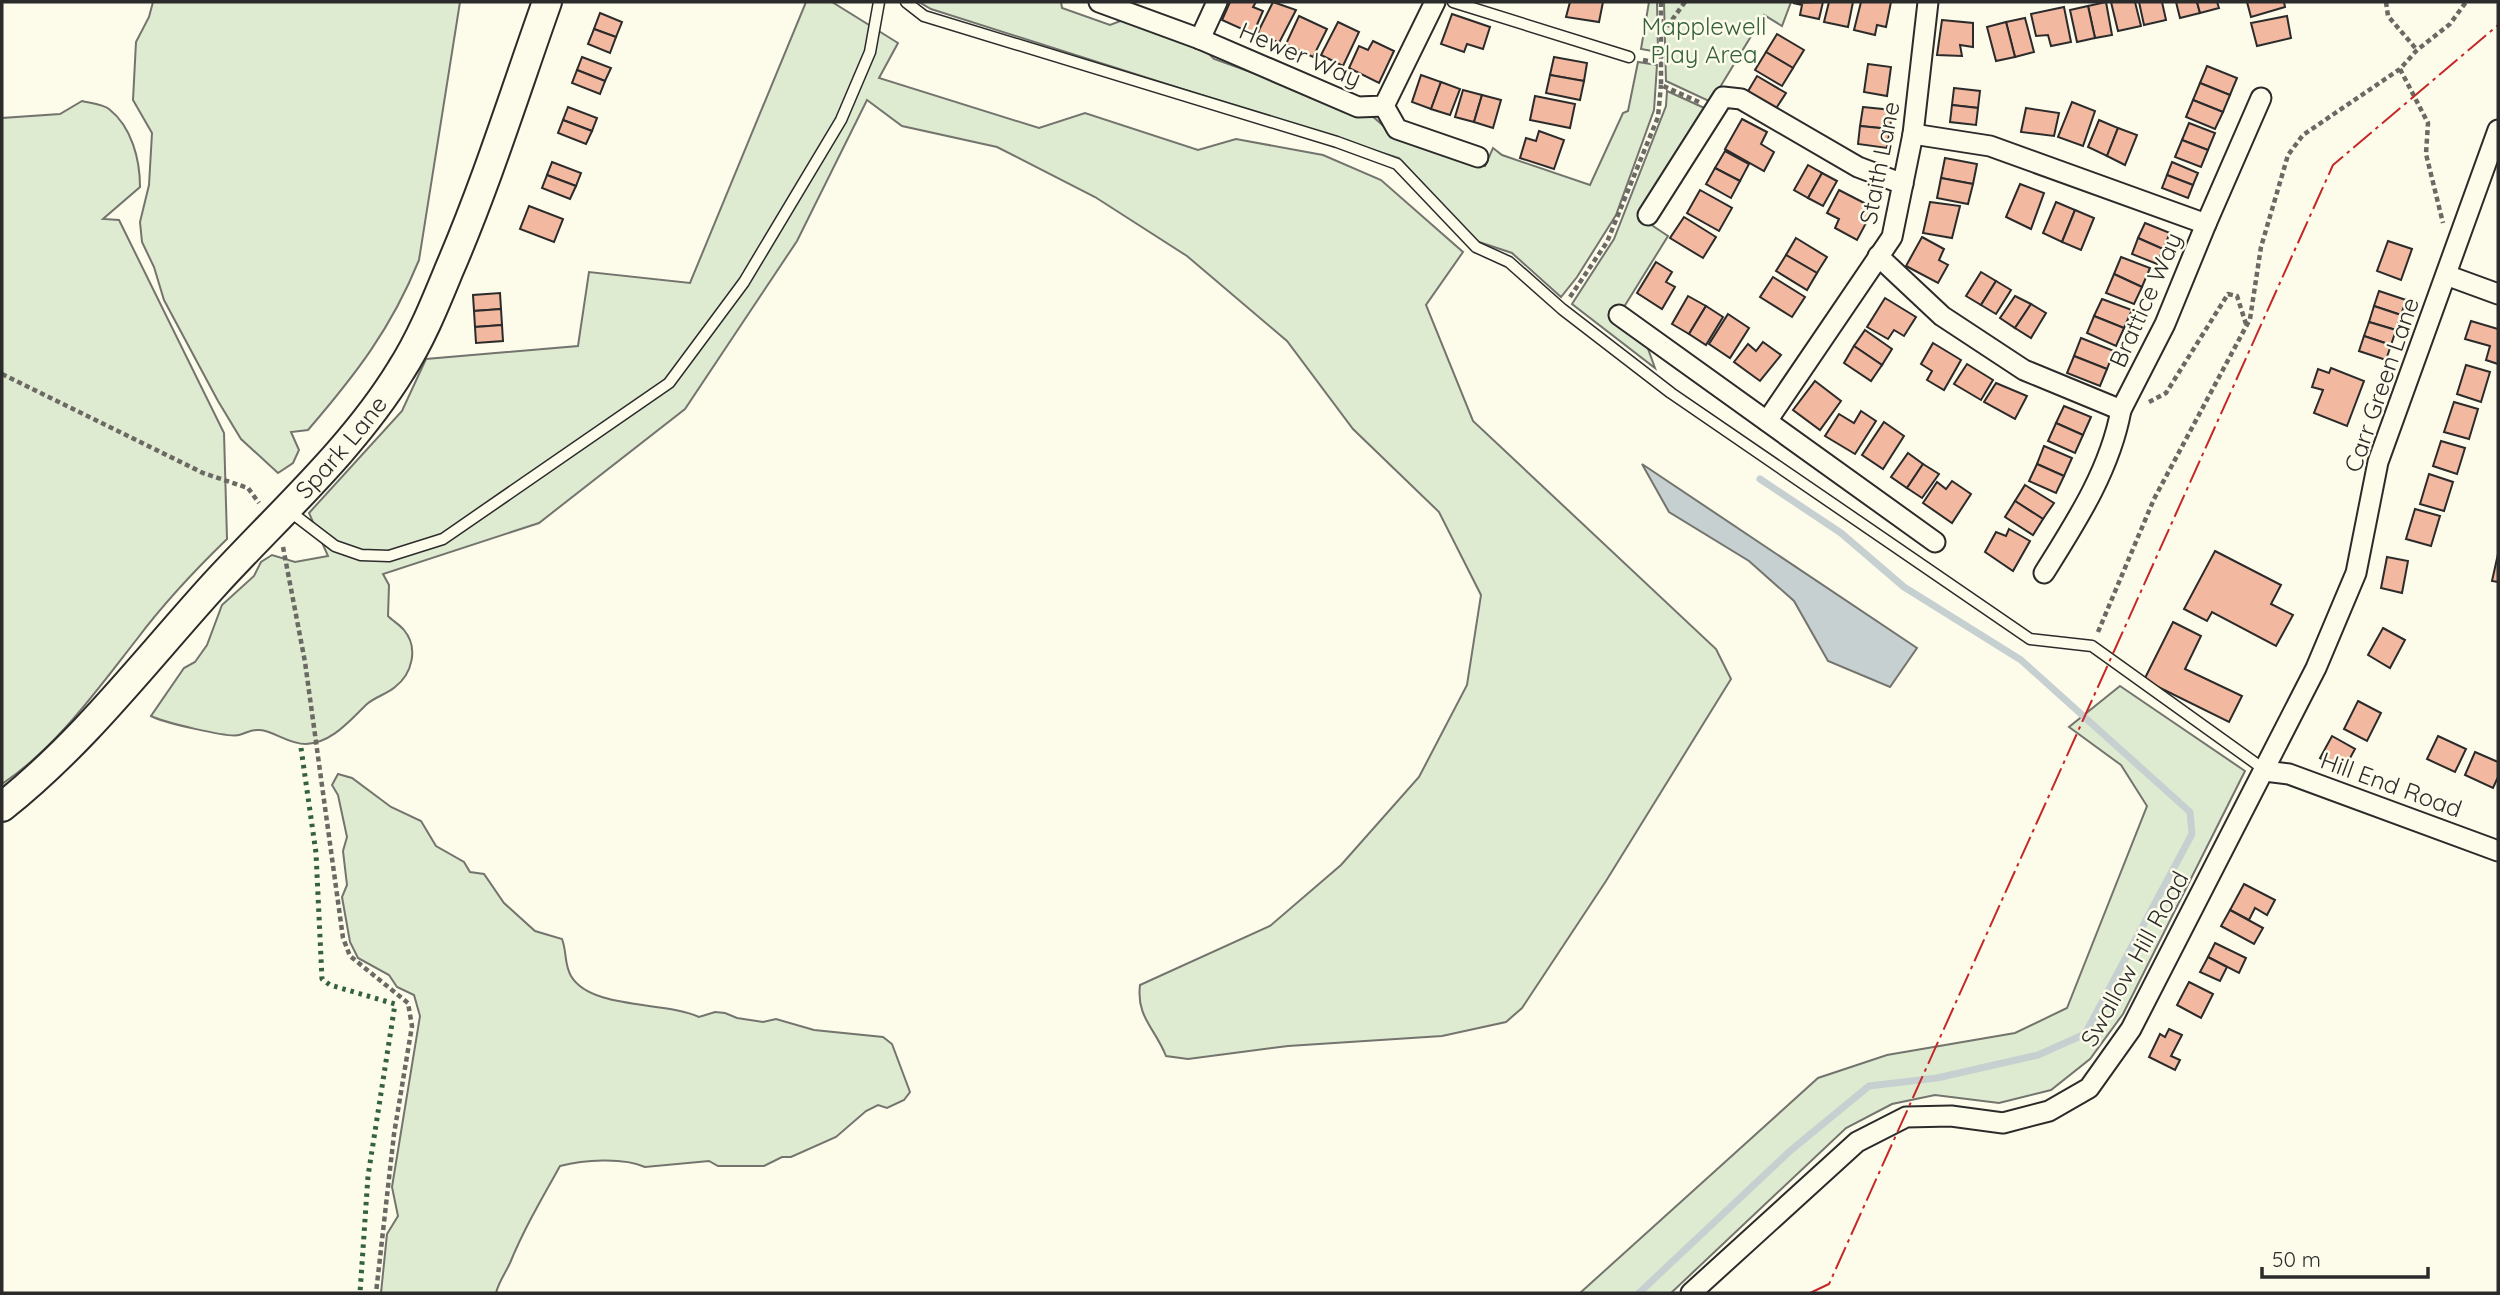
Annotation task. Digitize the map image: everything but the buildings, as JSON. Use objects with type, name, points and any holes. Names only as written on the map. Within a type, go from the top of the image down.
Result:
[{"type":"main road","name":"Spark Lane","points":[[2,807],[69,746],[343,447],[384,395],[414,347],[484,190],[547,2]]},
{"type":"street","name":"Hewer Way","points":[[1099,2],[1200,39],[1358,107],[1384,106]]},
{"type":"street","name":"Hewer Way","points":[[1200,39],[1217,2]]},
{"type":"street","name":"Hewer Way","points":[[1384,106],[1435,2]]},
{"type":"street","name":"Staith Lane","points":[[1767,421],[1892,237],[1913,134],[1928,2]]},
{"type":"street","points":[[1648,215],[1723,97],[1732,96],[1858,167],[1903,184]]},
{"type":"street","points":[[2206,224],[2261,98]]},
{"type":"street","name":"Hewer Way","points":[[1384,106],[1397,129],[1478,156]]},
{"type":"street","name":"Carr Green Lane","points":[[2265,771],[2316,668],[2356,573],[2378,462],[2498,130]]},
{"type":"street","name":"Brattice Way","points":[[1913,134],[1990,146],[2206,224],[2165,324],[2124,404],[2100,476],[2080,516],[2044,573]]},
{"type":"street","points":[[1878,256],[1942,316],[2024,370],[2124,404]]},
{"type":"street","points":[[2446,275],[2498,294]]},
{"type":"street","points":[[1619,315],[1935,542]]},
{"type":"street","name":"Hill End Road","points":[[2265,771],[2289,774],[2498,850]]},
{"type":"street","name":"Swallow Hill Road","points":[[1691,1293],[1857,1142],[1906,1117],[1951,1116],[2003,1123],[2049,1111],[2089,1088],[2130,1029],[2265,771]]},
{"type":"lane","points":[[279,514],[335,546],[361,555],[389,556],[443,539],[669,383],[744,282],[841,120],[870,52],[879,2]]},
{"type":"lane","points":[[906,2],[924,16],[1337,142],[1397,164],[1476,247],[1509,262],[1562,309],[1671,393],[2030,639],[2092,646],[2265,771]]},
{"type":"lane","points":[[1453,2],[1629,57]]},
{"type":"path","points":[[1562,309],[1607,242],[1658,117],[1661,85],[1661,2]]},
{"type":"path","points":[[1661,35],[1685,2]]},
{"type":"path","points":[[2386,2],[2388,16],[2417,50]]},
{"type":"path","points":[[2092,646],[2154,499],[2246,324],[2254,300],[2261,247],[2288,155],[2303,135],[2400,69],[2417,50],[2450,24],[2466,2]]},
{"type":"path","points":[[2400,69],[2428,123],[2426,154],[2448,239],[2457,243]]},
{"type":"path","points":[[1661,85],[1714,110]]},
{"type":"path","points":[[2124,404],[2148,402],[2166,393],[2228,294],[2237,296],[2246,324]]},
{"type":"path","points":[[2,374],[203,473],[248,488],[279,514],[281,538],[305,662],[343,938],[350,956],[408,1003],[412,1026],[394,1135],[376,1293]]},
{"type":"green space","points":[[153,2],[460,2],[419,260],[397,308],[357,370],[308,430],[291,432],[299,450],[293,463],[278,473],[241,439],[218,401],[164,300],[154,267],[142,242],[140,222],[149,185],[152,133],[133,100],[136,42],[149,17]]},
{"type":"green space","points":[[806,2],[832,2],[898,43],[879,78],[1039,128],[1085,113],[1198,150],[1236,139],[1323,155],[1381,180],[1463,252],[1426,305],[1473,421],[1716,649],[1731,679],[1606,881],[1522,1008],[1506,1022],[1442,1036],[1288,1046],[1188,1059],[1166,1056],[1141,1006],[1140,985],[1270,926],[1341,865],[1419,777],[1467,685],[1481,595],[1439,512],[1353,429],[1287,341],[1187,256],[1095,197],[997,147],[902,126],[867,100],[797,241],[685,409],[539,523],[383,574],[389,585],[388,616],[404,630],[411,645],[412,660],[401,682],[370,702],[332,735],[315,743],[293,742],[265,731],[254,730],[239,735],[222,734],[151,716],[184,668],[195,662],[207,645],[222,605],[254,576],[261,562],[272,555],[295,562],[328,556],[309,513],[402,411],[426,359],[578,346],[589,272],[690,283]]},
{"type":"green space","points":[[919,2],[1061,2],[1062,8],[1110,25],[1123,20],[1203,48],[1214,59],[1371,115],[1394,135],[1485,166],[1493,148],[1502,155],[1590,185],[1623,113],[1628,111],[1638,62],[1657,65],[1654,110],[1616,215],[1577,277],[1561,297],[1512,253],[1476,241],[1399,158],[931,9]]},
{"type":"green space","points":[[1649,2],[1657,2],[1658,52],[1641,49]]},
{"type":"green space","name":"Mapplewell Play Area","points":[[1664,2],[1791,2],[1782,26],[1764,15],[1711,102],[1666,81]]},
{"type":"green space","points":[[1667,91],[1711,111],[1644,220],[1668,236],[1619,315],[1643,335],[1655,368],[1572,304],[1614,239],[1666,106]]},
{"type":"green space","points":[[82,101],[109,109],[124,125],[133,145],[140,187],[103,219],[119,220],[224,433],[227,539],[169,600],[58,736],[22,770],[2,784],[2,118],[60,114]]},
{"type":"green space","points":[[2120,686],[2245,771],[2123,1014],[2090,1059],[2051,1090],[1999,1103],[1935,1095],[1892,1104],[1846,1128],[1671,1293],[1580,1293],[1818,1078],[1887,1055],[2015,1033],[2067,1008],[2147,806],[2121,765],[2069,727]]},
{"type":"green space","points":[[338,774],[352,778],[391,807],[421,821],[436,846],[464,862],[470,872],[484,874],[504,903],[535,931],[562,939],[569,971],[581,987],[612,1000],[685,1012],[699,1017],[715,1012],[725,1013],[763,1022],[776,1019],[814,1030],[883,1037],[892,1044],[910,1092],[904,1100],[887,1108],[878,1105],[866,1111],[836,1137],[764,1166],[718,1166],[709,1161],[645,1167],[626,1162],[603,1161],[560,1166],[527,1226],[496,1293],[381,1293],[387,1234],[398,1216],[392,1187],[420,1016],[414,995],[397,987],[389,975],[358,958],[350,942],[342,897],[347,885],[343,851],[347,837],[338,795],[332,785]]},
{"type":"shaded area","points":[[1642,464],[1917,648],[1890,687],[1828,661],[1794,601],[1749,561],[1669,512]]},
{"type":"waterway","points":[[1639,1293],[1790,1151],[1869,1086],[1937,1078],[2038,1055],[2085,1034],[2192,834],[2190,812],[2021,660],[1904,587],[1841,533],[1760,479]]},
{"type":"hedge","points":[[301,748],[316,853],[322,979],[330,985],[395,1004],[368,1176],[360,1293]]},
{"type":"power","points":[[1810,1293],[1829,1284],[2333,165],[2498,25]]}]
